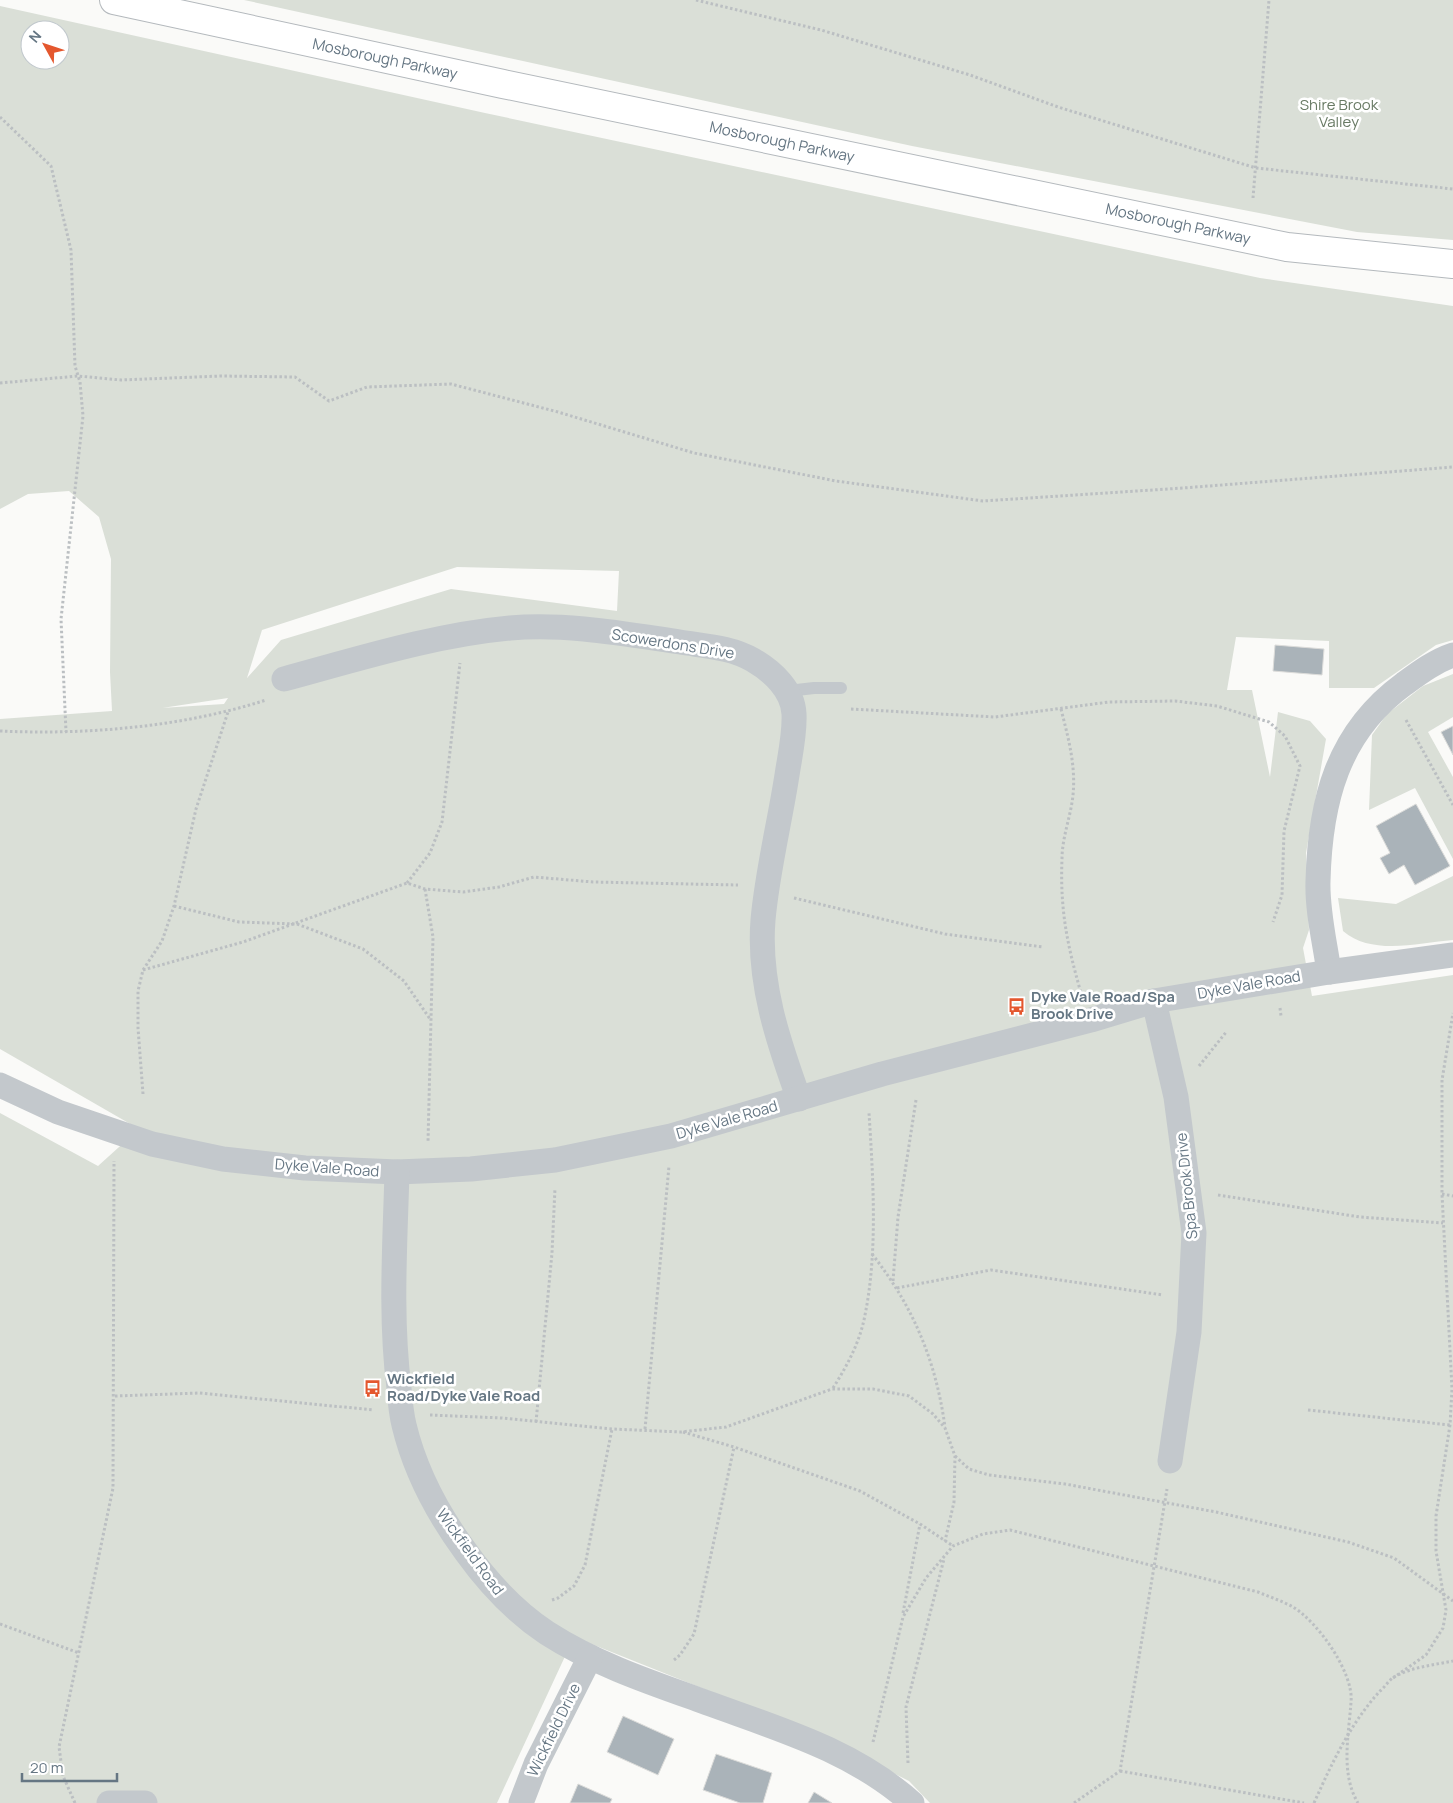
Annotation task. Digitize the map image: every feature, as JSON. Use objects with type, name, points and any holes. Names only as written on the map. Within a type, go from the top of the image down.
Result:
[{"type":"highway","name":"Mosborough Parkway","points":[[114,0],[493,82],[1287,247],[1453,264]]},
{"type":"street","name":"Scowerdons Drive","points":[[278,688],[382,653],[463,635],[512,628],[575,629],[726,649],[752,659],[774,674],[788,691],[794,712],[791,750],[763,919],[763,958],[771,1010],[779,1044],[799,1099]]},
{"type":"street","points":[[1329,972],[1318,883],[1326,804],[1336,771],[1349,740],[1368,715],[1392,692],[1422,670],[1453,655]]},
{"type":"street","name":"Dyke Vale Road","points":[[0,1085],[58,1112],[152,1144],[223,1159],[305,1168],[397,1172],[555,1160],[671,1136],[891,1071],[1090,1020],[1154,1001],[1329,972],[1453,955]]},
{"type":"street","name":"Spa Brook Drive","points":[[1154,1001],[1176,1097],[1194,1233],[1189,1332],[1170,1461]]},
{"type":"street","name":"Wickfield Road","points":[[397,1172],[394,1329],[402,1413],[416,1463],[434,1503],[486,1579],[513,1608],[547,1633],[590,1657],[638,1678],[797,1734],[849,1758],[890,1784],[912,1803]]},
{"type":"street","name":"Wickfield Drive","points":[[520,1803],[536,1764],[590,1657]]},
{"type":"street","points":[[110,1803],[145,1803]]},
{"type":"lane","points":[[788,691],[840,688]]},
{"type":"path","points":[[696,0],[821,30],[970,74],[1058,107],[1256,168],[1453,189]]},
{"type":"path","points":[[1253,198],[1269,0]]},
{"type":"path","points":[[0,117],[51,166],[71,250],[75,366],[80,382],[83,416],[61,618],[66,732]]},
{"type":"path","points":[[0,383],[78,376],[121,380],[221,376],[294,377],[329,401],[367,387],[451,384],[558,412],[694,453],[836,482],[983,501],[1453,467]]},
{"type":"path","points":[[143,970],[243,942],[407,883],[430,853],[442,822],[456,718],[463,635]]},
{"type":"path","points":[[0,731],[66,732],[118,728],[228,712],[278,688]]},
{"type":"path","points":[[1392,692],[1453,805]]},
{"type":"path","points":[[845,708],[995,717],[1061,709],[1079,704],[1175,701],[1217,706],[1269,722],[1285,736],[1300,766],[1284,831],[1282,895],[1273,922]]},
{"type":"path","points":[[1061,709],[1073,758],[1073,794],[1062,856],[1062,906],[1066,939],[1084,1002]]},
{"type":"path","points":[[143,1094],[138,1028],[138,991],[143,970],[162,941],[174,906],[196,809],[228,712]]},
{"type":"path","points":[[407,883],[425,889],[463,892],[498,887],[534,877],[593,882],[739,885]]},
{"type":"path","points":[[425,889],[433,937],[430,1019],[429,1171]]},
{"type":"path","points":[[789,896],[945,934],[1043,947]]},
{"type":"path","points":[[174,906],[239,922],[297,924],[363,948],[404,980],[430,1019]]},
{"type":"path","points":[[1314,1803],[1335,1755],[1373,1699],[1393,1678],[1426,1655],[1443,1628],[1446,1610],[1436,1551],[1436,1516],[1450,1425],[1453,1389],[1443,1223],[1442,1080],[1453,1013]]},
{"type":"path","points":[[1176,1097],[1227,1031]]},
{"type":"path","points":[[894,1281],[898,1217],[916,1100]]},
{"type":"path","points":[[832,1389],[855,1348],[865,1315],[872,1254],[872,1168],[869,1113]]},
{"type":"path","points":[[75,1803],[63,1776],[59,1747],[113,1488],[115,1396],[112,1130]]},
{"type":"path","points":[[645,1429],[671,1136]]},
{"type":"path","points":[[536,1422],[552,1253],[555,1160]]},
{"type":"path","points":[[1189,1191],[1360,1217],[1443,1223]]},
{"type":"path","points":[[1442,1194],[1453,1196]]},
{"type":"path","points":[[872,1254],[894,1281],[929,1351],[940,1392],[945,1428],[955,1456],[954,1502],[945,1541]]},
{"type":"path","points":[[897,1288],[991,1270],[1191,1299]]},
{"type":"path","points":[[115,1396],[199,1393],[402,1413],[612,1429],[682,1432],[726,1427],[832,1389],[873,1389],[909,1396],[933,1414],[945,1428]]},
{"type":"path","points":[[1308,1410],[1450,1425]]},
{"type":"path","points":[[513,1608],[558,1598],[574,1586],[585,1565],[612,1429]]},
{"type":"path","points":[[682,1432],[734,1447],[860,1491],[920,1524],[953,1546]]},
{"type":"path","points":[[638,1678],[661,1668],[680,1656],[694,1634],[734,1447]]},
{"type":"path","points":[[955,1456],[969,1468],[989,1475],[1065,1484],[1166,1503],[1348,1542],[1394,1558],[1453,1601]]},
{"type":"path","points":[[1120,1771],[1166,1503],[1170,1461]]},
{"type":"path","points":[[866,1769],[903,1616],[920,1524]]},
{"type":"path","points":[[903,1616],[926,1578],[953,1546],[983,1534],[1010,1530],[1258,1592],[1294,1608],[1322,1634],[1343,1666],[1352,1699],[1347,1735],[1347,1762],[1354,1797],[1358,1803]]},
{"type":"path","points":[[909,1767],[906,1707],[944,1556]]},
{"type":"path","points":[[0,1624],[79,1653]]},
{"type":"path","points":[[1393,1678],[1419,1667],[1453,1661]]},
{"type":"path","points":[[1074,1803],[1120,1771],[1304,1803]]},
{"type":"green space","name":"Shire Brook Valley","points":[[244,0],[1453,0],[1453,240],[1357,232],[912,146]]},
{"type":"green space","points":[[0,6],[63,20],[20,20],[20,70],[70,70],[70,21],[485,113],[1260,278],[1453,306],[1453,640],[1436,645],[1374,688],[1329,688],[1329,641],[1236,637],[1227,690],[1252,690],[1270,777],[1278,712],[1310,721],[1326,739],[1306,853],[1309,930],[1303,948],[1312,996],[1453,975],[1453,1803],[930,1803],[909,1781],[809,1731],[574,1637],[497,1803],[0,1803],[0,1113],[98,1166],[139,1129],[0,1049],[0,719],[112,711],[110,672],[111,559],[99,517],[69,491],[28,494],[0,509]],"holes":[[[457,567],[619,571],[617,611],[451,589],[281,640],[247,678],[262,630]],[[228,698],[224,704],[163,708]]]},
{"type":"green space","points":[[1453,674],[1453,717],[1428,732],[1453,777],[1453,859],[1415,788],[1369,810],[1372,735],[1387,714],[1423,686]]},
{"type":"green space","points":[[1453,876],[1453,940],[1381,946],[1355,939],[1343,931],[1338,898],[1396,904]]},
{"type":"building","points":[[1275,645],[1324,649],[1322,675],[1273,671]]},
{"type":"building","points":[[1453,726],[1453,755],[1441,732]]},
{"type":"building","points":[[1416,804],[1450,866],[1415,885],[1404,865],[1389,874],[1380,858],[1390,853],[1376,826]]},
{"type":"building","points":[[623,1716],[674,1739],[658,1775],[607,1752]]},
{"type":"building","points":[[716,1754],[772,1773],[763,1803],[740,1803],[703,1790]]},
{"type":"building","points":[[578,1784],[612,1799],[610,1803],[570,1803]]},
{"type":"building","points":[[814,1792],[832,1803],[808,1803]]},
{"type":"place","name":"Dyke Vale Road/Spa Brook Drive","points":[[1017,1006]]},
{"type":"place","name":"Wickfield Road/Dyke Vale Road","points":[[373,1388]]}]
